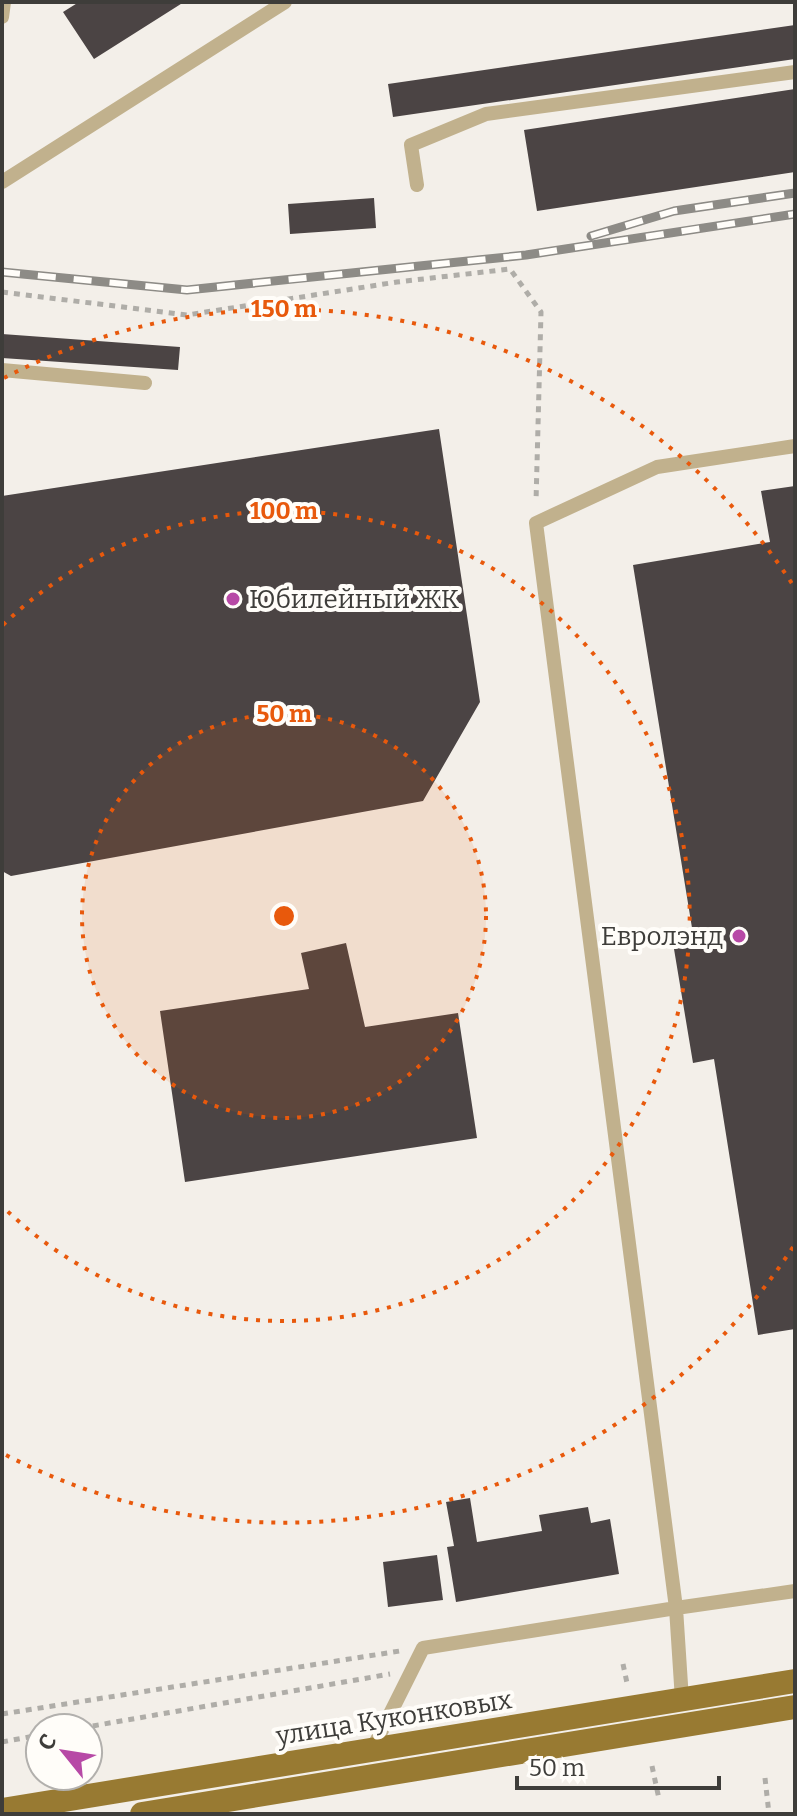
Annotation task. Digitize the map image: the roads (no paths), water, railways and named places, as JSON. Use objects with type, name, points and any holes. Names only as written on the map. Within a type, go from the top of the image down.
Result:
[{"type":"main road","name":"улица Куконковых","points":[[2,1810],[795,1681]]},
{"type":"main road","name":"улица Куконковых","points":[[142,1814],[192,1810],[795,1707]]},
{"type":"lane","points":[[2,17],[4,2]]},
{"type":"lane","points":[[2,182],[285,2]]},
{"type":"lane","points":[[417,185],[411,145],[486,114],[795,72]]},
{"type":"lane","points":[[2,370],[145,383]]},
{"type":"lane","points":[[682,1700],[676,1608],[536,523],[657,467],[795,446]]},
{"type":"lane","points":[[372,1750],[423,1648],[795,1591]]},
{"type":"railway","points":[[591,236],[674,211],[795,193]]},
{"type":"railway","points":[[2,272],[187,290],[526,255],[795,214]]},
{"type":"place","name":"Юбилейный ЖК","points":[[233,599]]},
{"type":"place","name":"Евролэнд","points":[[739,936]]}]
